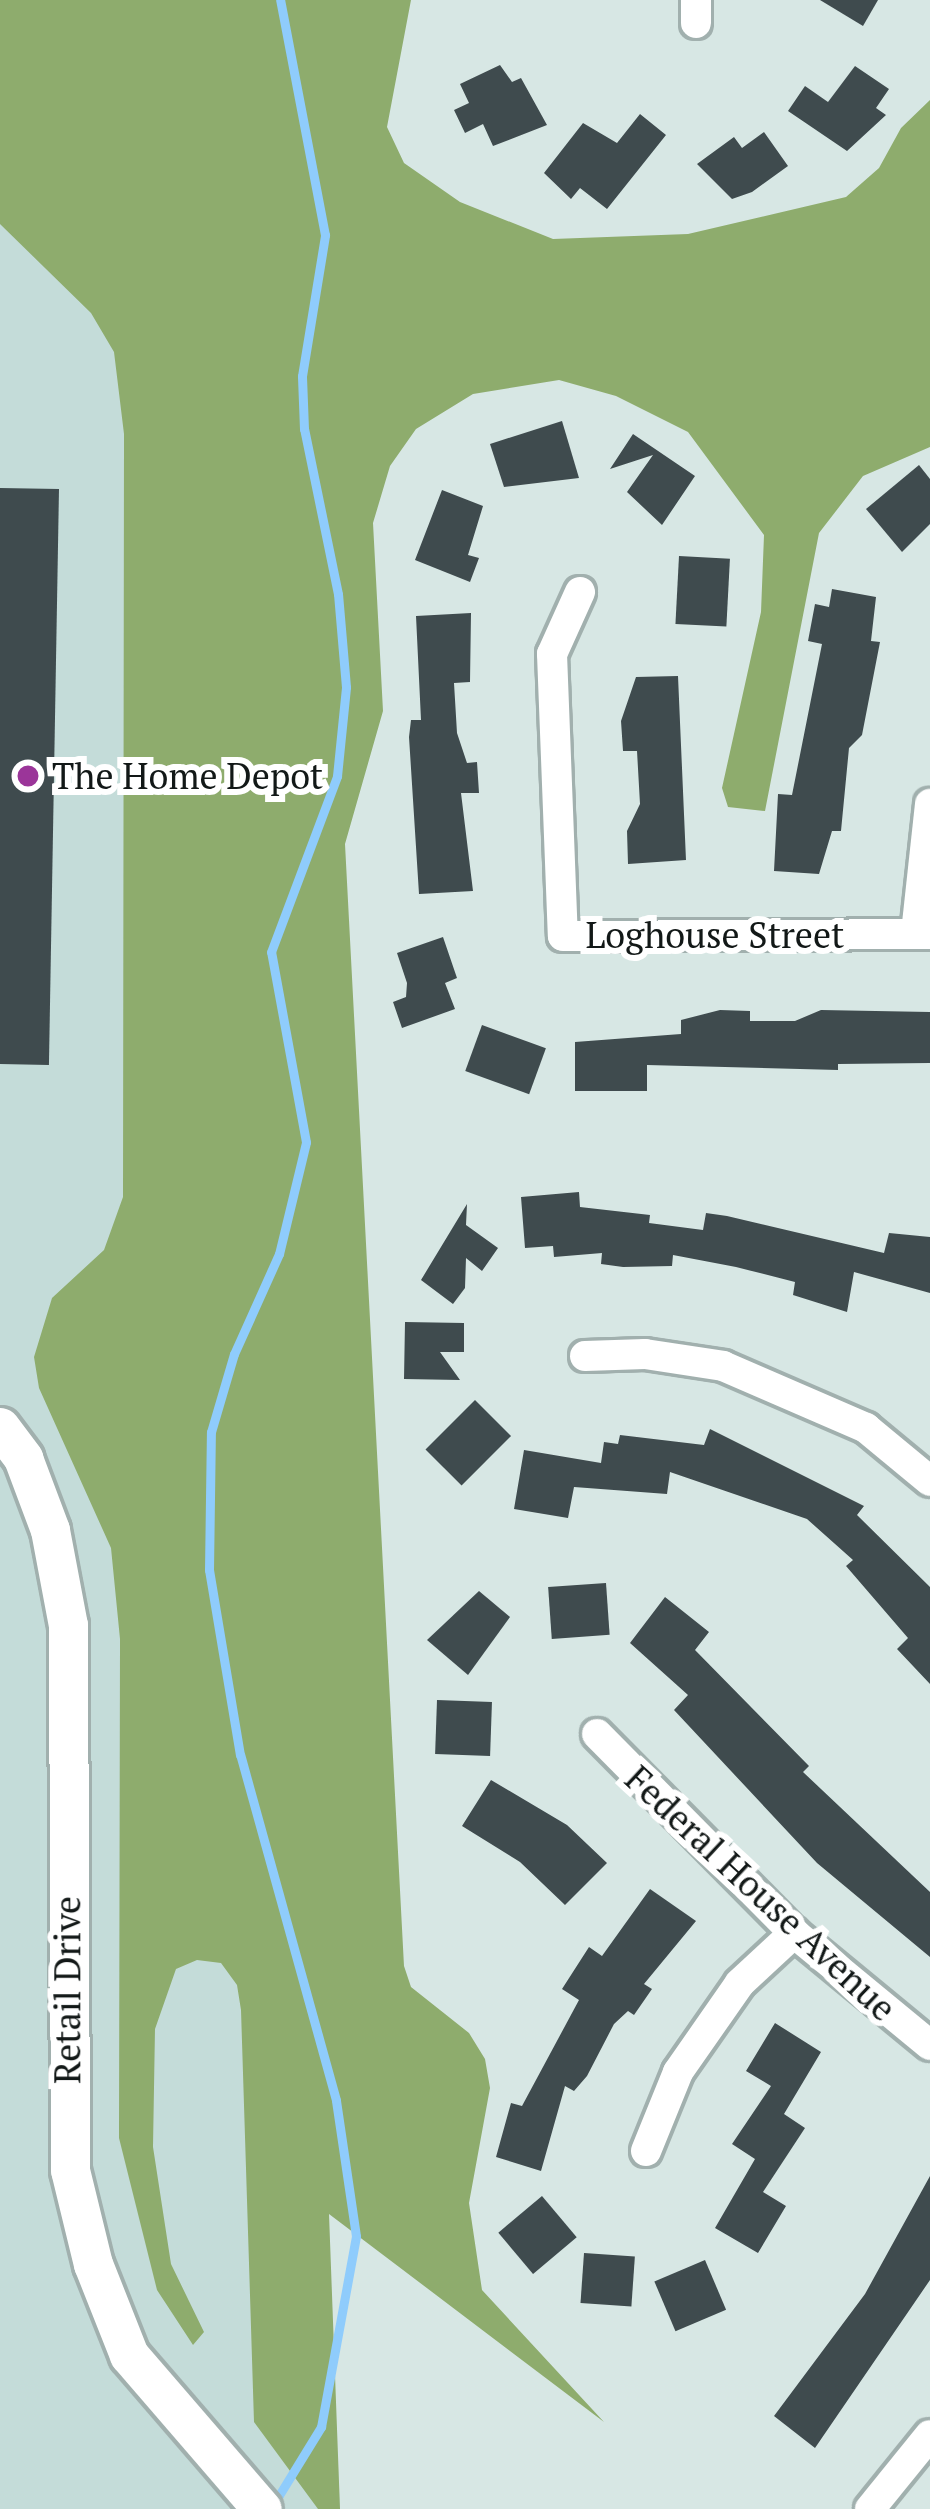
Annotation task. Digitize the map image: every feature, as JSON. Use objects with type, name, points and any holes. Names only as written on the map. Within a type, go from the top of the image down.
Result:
[{"type":"street","name":"Loghouse Street","points":[[580,592],[552,654],[562,936],[923,934]]},
{"type":"street","points":[[923,934],[930,804]]},
{"type":"street","points":[[585,1356],[645,1354],[723,1366],[866,1428],[930,1481]]},
{"type":"street","name":"Retail Drive","points":[[0,1427],[23,1459],[50,1530],[68,1624],[66,2053],[70,2170],[88,2245],[129,2355],[262,2509]]},
{"type":"street","name":"Federal House Avenue","points":[[597,1734],[794,1933],[930,2045]]},
{"type":"street","points":[[646,2151],[678,2072],[740,1983],[794,1933]]},
{"type":"street","points":[[870,2509],[930,2434]]},
{"type":"shaded area","points":[[0,0],[222,0],[340,2509],[0,2509]]},
{"type":"green space","points":[[0,0],[411,0],[387,127],[404,163],[460,202],[553,239],[688,234],[846,197],[879,168],[901,128],[930,100],[930,447],[863,476],[819,533],[765,811],[728,807],[722,788],[761,612],[764,535],[688,432],[616,396],[559,380],[473,394],[416,429],[390,466],[373,523],[383,711],[345,844],[404,1966],[411,1987],[469,2033],[485,2059],[490,2088],[469,2203],[482,2290],[604,2422],[329,2214],[340,2509],[318,2509],[254,2422],[241,2010],[237,1985],[221,1963],[197,1960],[176,1969],[155,2029],[153,2147],[171,2264],[204,2332],[193,2345],[157,2290],[119,2138],[120,1639],[111,1548],[39,1388],[34,1357],[52,1298],[104,1250],[123,1197],[124,434],[114,352],[91,313],[0,224]]},
{"type":"building","points":[[820,0],[878,0],[863,26]]},
{"type":"building","points":[[500,65],[512,82],[521,78],[547,125],[493,146],[483,124],[465,133],[454,110],[469,103],[460,84]]},
{"type":"building","points":[[855,66],[889,89],[876,108],[886,115],[847,151],[788,111],[805,86],[828,102]]},
{"type":"building","points":[[640,114],[666,135],[607,209],[580,188],[571,199],[544,173],[583,123],[617,143]]},
{"type":"building","points":[[764,132],[788,166],[752,192],[732,199],[697,164],[734,137],[742,148]]},
{"type":"building","points":[[562,421],[579,478],[504,487],[490,444]]},
{"type":"building","points":[[633,434],[695,476],[662,525],[627,492],[653,455],[610,469]]},
{"type":"building","points":[[919,465],[930,479],[930,524],[902,552],[866,509]]},
{"type":"building","name":"The Home Depot","points":[[0,488],[59,489],[49,1065],[0,1064]]},
{"type":"building","points":[[442,490],[483,506],[468,555],[479,558],[470,582],[415,560]]},
{"type":"building","points":[[679,556],[730,559],[726,627],[675,624]]},
{"type":"building","points":[[832,589],[876,597],[871,641],[880,642],[862,735],[849,748],[841,831],[832,831],[819,874],[774,871],[778,794],[792,795],[822,644],[808,641],[815,604],[829,607]]},
{"type":"building","points":[[471,613],[470,682],[454,683],[457,733],[467,763],[477,762],[479,793],[461,793],[473,891],[419,894],[409,737],[411,720],[421,720],[416,616]]},
{"type":"building","points":[[678,676],[686,860],[628,864],[627,831],[640,804],[637,751],[623,751],[621,721],[636,677]]},
{"type":"building","points":[[443,937],[457,978],[445,983],[455,1009],[402,1028],[393,1002],[406,997],[407,983],[397,953]]},
{"type":"building","points":[[720,1010],[750,1011],[750,1021],[795,1021],[821,1010],[930,1012],[930,1063],[838,1064],[838,1070],[647,1065],[647,1091],[575,1091],[575,1042],[681,1034],[681,1020]]},
{"type":"building","points":[[482,1025],[546,1048],[529,1094],[465,1071]]},
{"type":"building","points":[[579,1192],[580,1207],[650,1215],[649,1223],[703,1230],[706,1213],[884,1253],[889,1233],[930,1237],[930,1293],[854,1272],[847,1312],[793,1295],[795,1282],[736,1267],[673,1255],[672,1266],[623,1267],[601,1264],[602,1253],[554,1257],[553,1246],[525,1248],[521,1197]]},
{"type":"building","points":[[467,1204],[466,1225],[498,1248],[482,1271],[466,1258],[465,1288],[453,1304],[421,1280]]},
{"type":"building","points":[[405,1322],[464,1323],[464,1352],[440,1352],[460,1380],[404,1379]]},
{"type":"building","points":[[475,1400],[511,1436],[462,1486],[426,1449]]},
{"type":"building","points":[[710,1429],[864,1506],[857,1515],[930,1587],[930,1684],[897,1649],[908,1638],[846,1566],[853,1560],[807,1519],[670,1472],[667,1494],[574,1487],[568,1518],[514,1509],[524,1450],[601,1463],[604,1442],[618,1444],[620,1435],[704,1445]]},
{"type":"building","points":[[606,1583],[610,1635],[552,1639],[548,1587]]},
{"type":"building","points":[[479,1591],[510,1617],[468,1675],[427,1640]]},
{"type":"building","points":[[665,1597],[709,1632],[695,1650],[809,1766],[803,1772],[930,1892],[930,1957],[817,1863],[674,1710],[688,1695],[630,1643]]},
{"type":"building","points":[[437,1700],[492,1702],[490,1756],[435,1754]]},
{"type":"building","points":[[491,1780],[567,1825],[607,1863],[565,1905],[520,1862],[462,1826]]},
{"type":"building","points":[[650,1889],[696,1921],[644,1984],[652,1989],[634,2015],[628,2011],[614,2024],[587,2076],[574,2091],[565,2086],[541,2171],[496,2157],[511,2103],[522,2106],[579,2000],[562,1989],[589,1947],[602,1956]]},
{"type":"building","points":[[775,2023],[821,2052],[784,2114],[805,2128],[763,2192],[786,2206],[758,2253],[715,2228],[755,2159],[732,2144],[771,2086],[746,2071]]},
{"type":"building","points":[[930,2176],[930,2280],[815,2448],[774,2416],[865,2294]]},
{"type":"building","points":[[542,2196],[577,2237],[533,2274],[498,2233]]},
{"type":"building","points":[[584,2253],[635,2257],[631,2306],[581,2303]]},
{"type":"building","points":[[705,2260],[726,2310],[675,2331],[654,2281]]},
{"type":"waterway","points":[[273,2505],[321,2427],[356,2236],[336,2100],[240,1755],[209,1570],[211,1432],[234,1354],[279,1254],[306,1142],[271,952],[337,776],[346,687],[338,594],[304,429],[302,376],[325,235],[280,0]]},
{"type":"place","name":"The Home Depot","points":[[28,776]]}]
